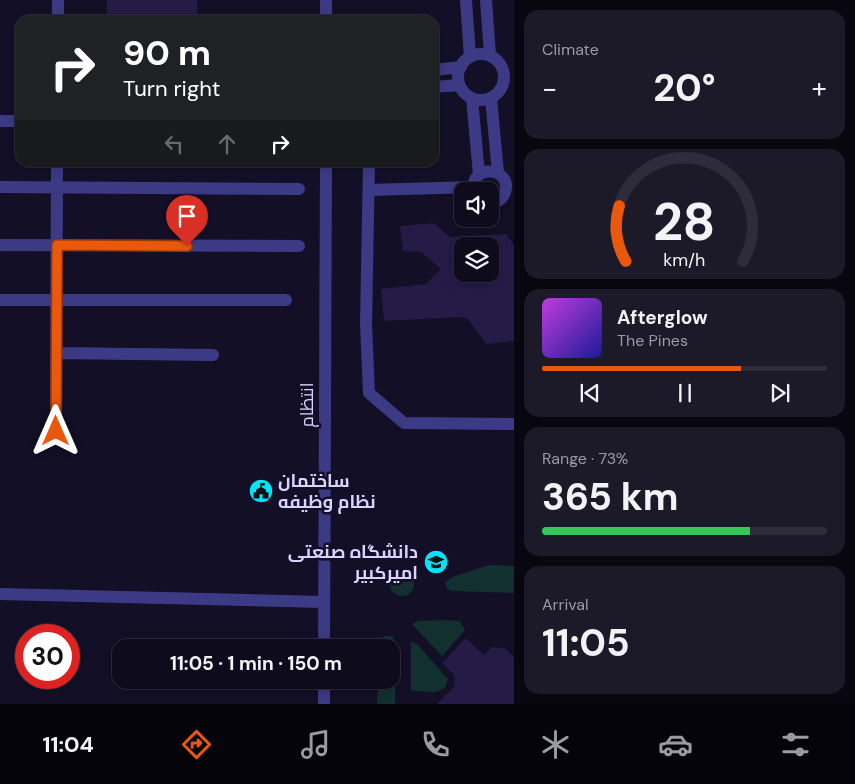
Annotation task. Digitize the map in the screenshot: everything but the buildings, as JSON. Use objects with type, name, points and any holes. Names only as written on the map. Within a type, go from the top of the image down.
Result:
[{"type":"street","points":[[58,0],[58,15]]},
{"type":"street","points":[[326,0],[326,15]]},
{"type":"street","points":[[466,0],[470,57]]},
{"type":"street","points":[[486,0],[490,55]]},
{"type":"street","points":[[482,54],[490,55],[508,64],[509,82],[491,98],[479,100],[472,98],[459,85],[458,72],[470,57],[482,54]]},
{"type":"street","points":[[439,69],[461,67]]},
{"type":"street","points":[[439,87],[459,85]]},
{"type":"street","points":[[472,98],[475,182]]},
{"type":"street","points":[[491,98],[498,173]]},
{"type":"street","points":[[0,121],[15,121]]},
{"type":"street","points":[[56,431],[57,167]]},
{"type":"street","name":"انتظام","points":[[324,639],[326,167]]},
{"type":"street","points":[[369,167],[366,325],[369,393],[404,423],[514,424]]},
{"type":"street","points":[[477,182],[486,171],[498,173],[510,184],[504,195],[499,199]]},
{"type":"street","points":[[369,190],[454,185]]},
{"type":"street","points":[[0,187],[57,189],[299,189]]},
{"type":"street","points":[[0,245],[299,246]]},
{"type":"street","points":[[0,300],[286,300]]},
{"type":"street","points":[[56,353],[213,355]]},
{"type":"street","points":[[0,594],[324,602]]},
{"type":"street","points":[[324,689],[324,704]]},
{"type":"green space","points":[[489,565],[514,566],[514,593],[452,591],[447,589],[445,582],[455,576]]},
{"type":"green space","points":[[402,572],[411,575],[414,584],[411,593],[402,596],[393,593],[390,584],[393,575]]},
{"type":"green space","points":[[418,621],[460,621],[465,630],[442,656],[412,624]]},
{"type":"green space","points":[[384,636],[392,636],[394,639],[381,639]]},
{"type":"green space","points":[[411,642],[417,644],[448,679],[445,688],[436,692],[411,691]]},
{"type":"green space","points":[[378,689],[395,689],[395,704],[377,704]]},
{"type":"place","name":"ساختمان نظام وظیفه","points":[[261,491]]},
{"type":"place","name":"دانشگاه صنعتی امیرکبیر","points":[[436,562]]},
{"type":"route","points":[[56,431],[57,245],[187,246]]}]
